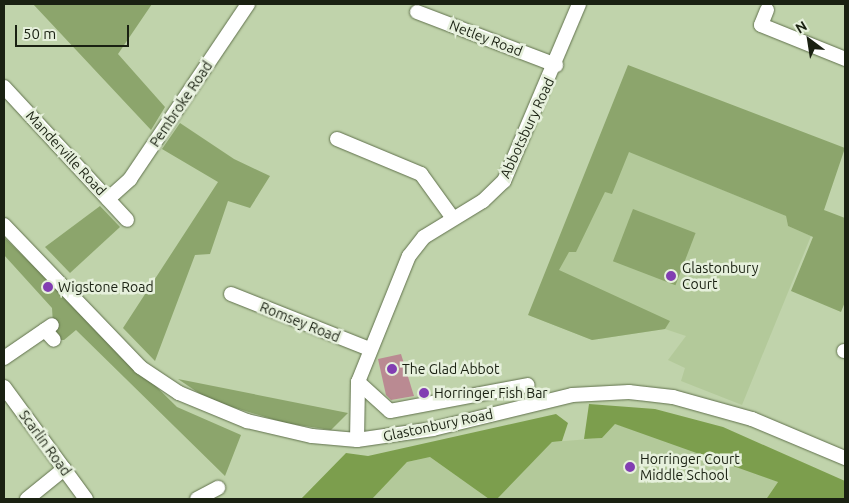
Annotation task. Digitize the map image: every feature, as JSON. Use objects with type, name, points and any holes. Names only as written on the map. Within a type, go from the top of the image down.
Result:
[{"type":"street","name":"Pembroke Road","points":[[108,199],[130,179],[248,4]]},
{"type":"street","name":"Abbotsbury Road","points":[[357,440],[358,382],[369,349],[409,256],[424,237],[452,217],[483,201],[504,181],[556,65],[579,4]]},
{"type":"street","points":[[766,10],[761,25],[845,59]]},
{"type":"street","name":"Netley Road","points":[[417,12],[556,65]]},
{"type":"street","name":"Manderville Road","points":[[4,87],[127,220]]},
{"type":"street","points":[[337,139],[421,174],[452,217]]},
{"type":"street","name":"Glastonbury Road","points":[[4,225],[140,367],[179,392],[247,421],[312,436],[357,440],[433,429],[572,395],[629,392],[673,397],[752,419],[845,458]]},
{"type":"street","name":"Romsey Road","points":[[231,294],[369,349]]},
{"type":"street","points":[[4,358],[48,327],[54,340]]},
{"type":"street","points":[[358,382],[390,411],[528,385]]},
{"type":"street","name":"Scarlin Road","points":[[4,387],[86,499]]},
{"type":"street","points":[[27,499],[64,469]]},
{"type":"street","points":[[198,499],[218,488]]},
{"type":"shaded area","points":[[33,4],[152,4],[118,54],[165,107],[151,130]]},
{"type":"shaded area","points":[[628,65],[845,148],[824,210],[845,218],[845,302],[841,312],[791,291],[813,237],[788,226],[786,216],[629,152],[612,194],[605,192],[576,252],[569,252],[559,270],[670,321],[665,329],[592,340],[528,315]]},
{"type":"shaded area","points":[[180,123],[234,159],[270,176],[250,208],[228,201],[210,254],[195,255],[155,361],[123,328],[218,182],[162,149]]},
{"type":"shaded area","name":"Glastonbury Court","points":[[602,140],[786,216],[788,226],[811,236],[742,405],[681,381],[685,368],[668,360],[686,336],[665,329],[592,340],[531,316]]},
{"type":"shaded area","points":[[100,206],[120,227],[70,273],[45,247]]},
{"type":"shaded area","points":[[633,209],[696,233],[675,285],[613,261]]},
{"type":"shaded area","points":[[4,237],[177,407],[241,435],[225,476],[76,330],[64,340],[54,340],[52,308],[4,255]]},
{"type":"shaded area","points":[[178,379],[348,413],[331,430],[285,423],[209,400]]},
{"type":"shaded area","name":"Horringer Court Middle School","points":[[615,424],[693,448],[778,482],[766,499],[496,499],[552,442],[602,438]]},
{"type":"shaded area","points":[[430,457],[489,499],[371,499],[407,462]]},
{"type":"green space","points":[[589,404],[655,409],[723,427],[845,481],[845,499],[767,498],[778,482],[615,424],[602,438],[584,439]]},
{"type":"green space","points":[[556,414],[568,423],[562,441],[552,442],[497,499],[489,499],[430,457],[407,462],[372,499],[301,499],[346,453],[368,456]]},
{"type":"building","name":"The Glad Abbot","points":[[401,354],[414,396],[391,400],[386,395],[378,359]]},
{"type":"place","name":"Glastonbury Court","points":[[671,276]]},
{"type":"place","name":"Wigstone Road","points":[[48,287]]},
{"type":"place","name":"The Glad Abbot","points":[[392,369]]},
{"type":"place","name":"Horringer Fish Bar","points":[[424,393]]},
{"type":"place","name":"Horringer Court Middle School","points":[[630,467]]}]
